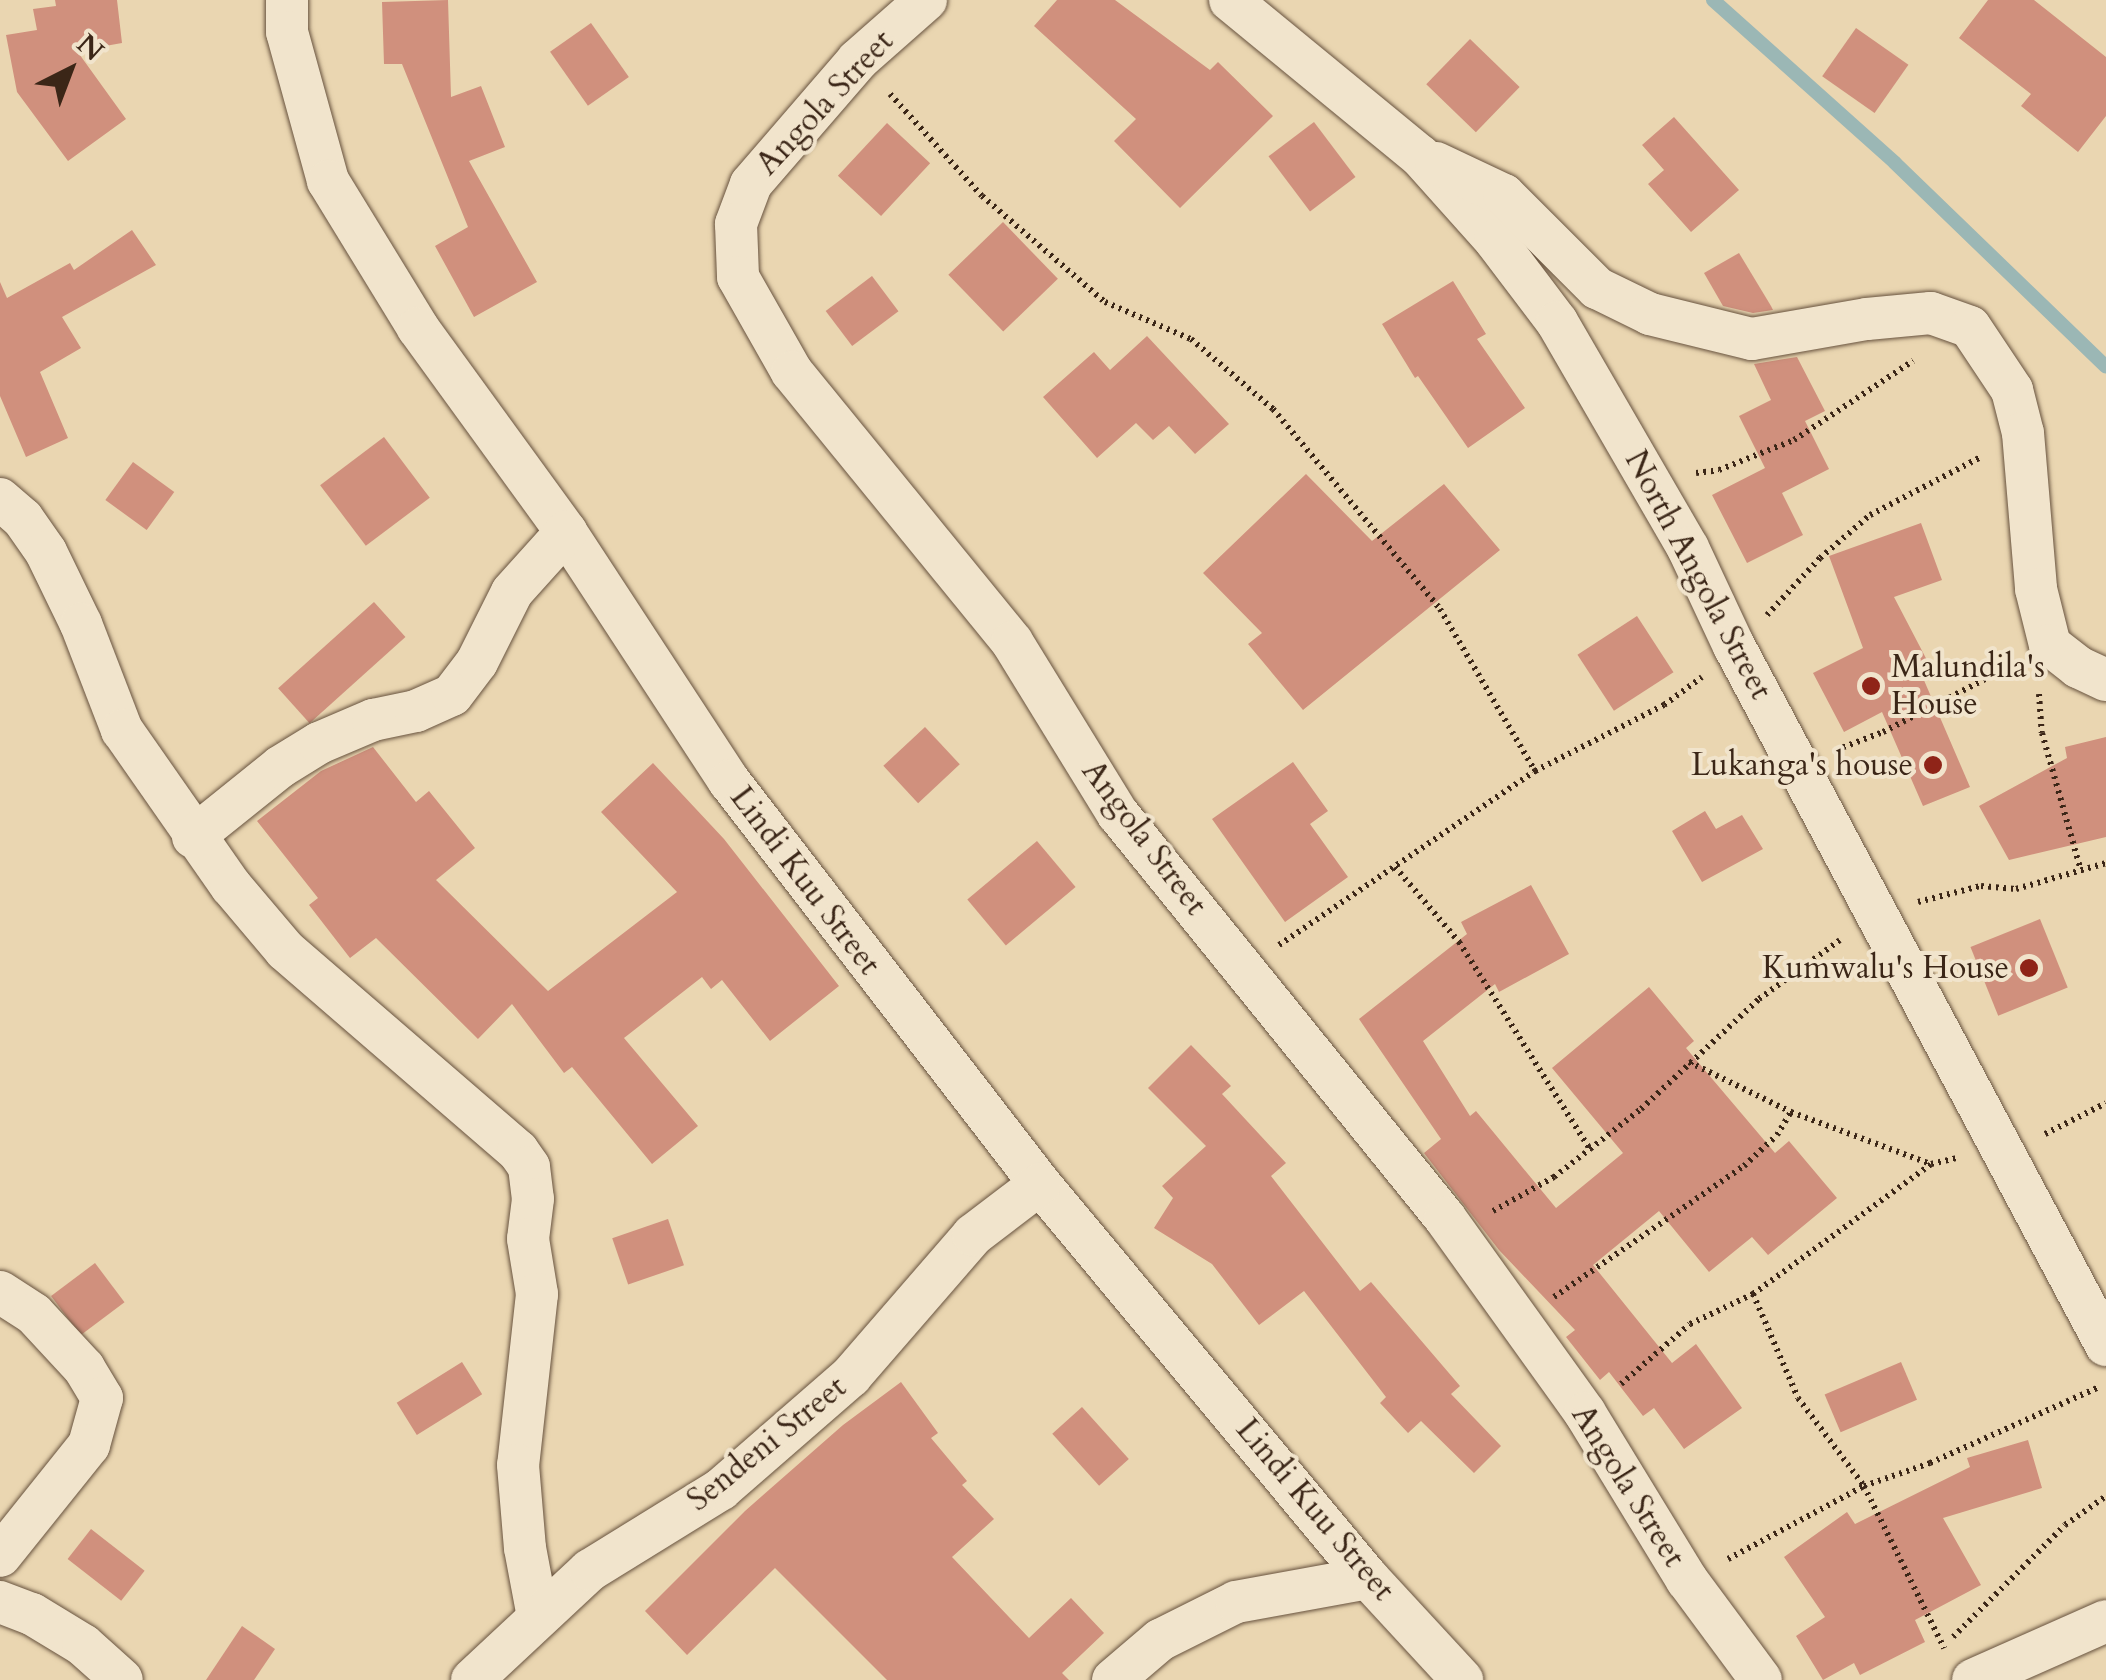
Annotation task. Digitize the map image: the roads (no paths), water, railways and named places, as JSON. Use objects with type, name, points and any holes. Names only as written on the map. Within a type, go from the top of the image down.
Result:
[{"type":"street","name":"Lindi Kuu Street","points":[[286,0],[288,32],[328,181],[418,328],[566,532],[729,781],[1040,1184],[1368,1578],[1462,1680]]},
{"type":"street","name":"Angola Street","points":[[926,0],[858,60],[751,184],[736,224],[738,277],[792,372],[1012,642],[1118,814],[1446,1218],[1584,1413],[1687,1580],[1760,1680]]},
{"type":"street","name":"North Angola Street","points":[[1230,0],[1420,156],[1496,240],[1557,322],[1688,548],[1736,648],[2106,1344]]},
{"type":"street","points":[[1420,156],[1504,195],[1598,288],[1650,314],[1752,339],[1868,318],[1931,313],[1970,327],[2012,390],[2024,434],[2042,649],[2106,680]]},
{"type":"street","points":[[0,499],[23,519],[46,552],[81,624],[122,730],[194,837],[285,950],[518,1150],[528,1167],[534,1199],[528,1239],[537,1294],[518,1466],[525,1548],[538,1617]]},
{"type":"street","points":[[194,837],[280,766],[319,743],[373,720],[416,711],[452,695],[477,662],[512,592],[566,532]]},
{"type":"street","name":"Sendeni Street","points":[[472,1680],[590,1570],[721,1489],[851,1376],[973,1234],[1040,1184]]},
{"type":"street","points":[[0,1292],[34,1314],[84,1368],[102,1398],[89,1445],[0,1556]]},
{"type":"street","points":[[1113,1680],[1160,1640],[1236,1602],[1368,1578]]},
{"type":"street","points":[[0,1602],[32,1614],[84,1645],[122,1680]]},
{"type":"street","points":[[1963,1672],[2106,1621]]},
{"type":"waterway","points":[[1713,0],[1895,163],[2106,367]]},
{"type":"place","name":"Malundila's House","points":[[1871,686]]},
{"type":"place","name":"Lukanga's house","points":[[1933,765]]},
{"type":"place","name":"Kumwalu's House","points":[[2029,968]]}]
